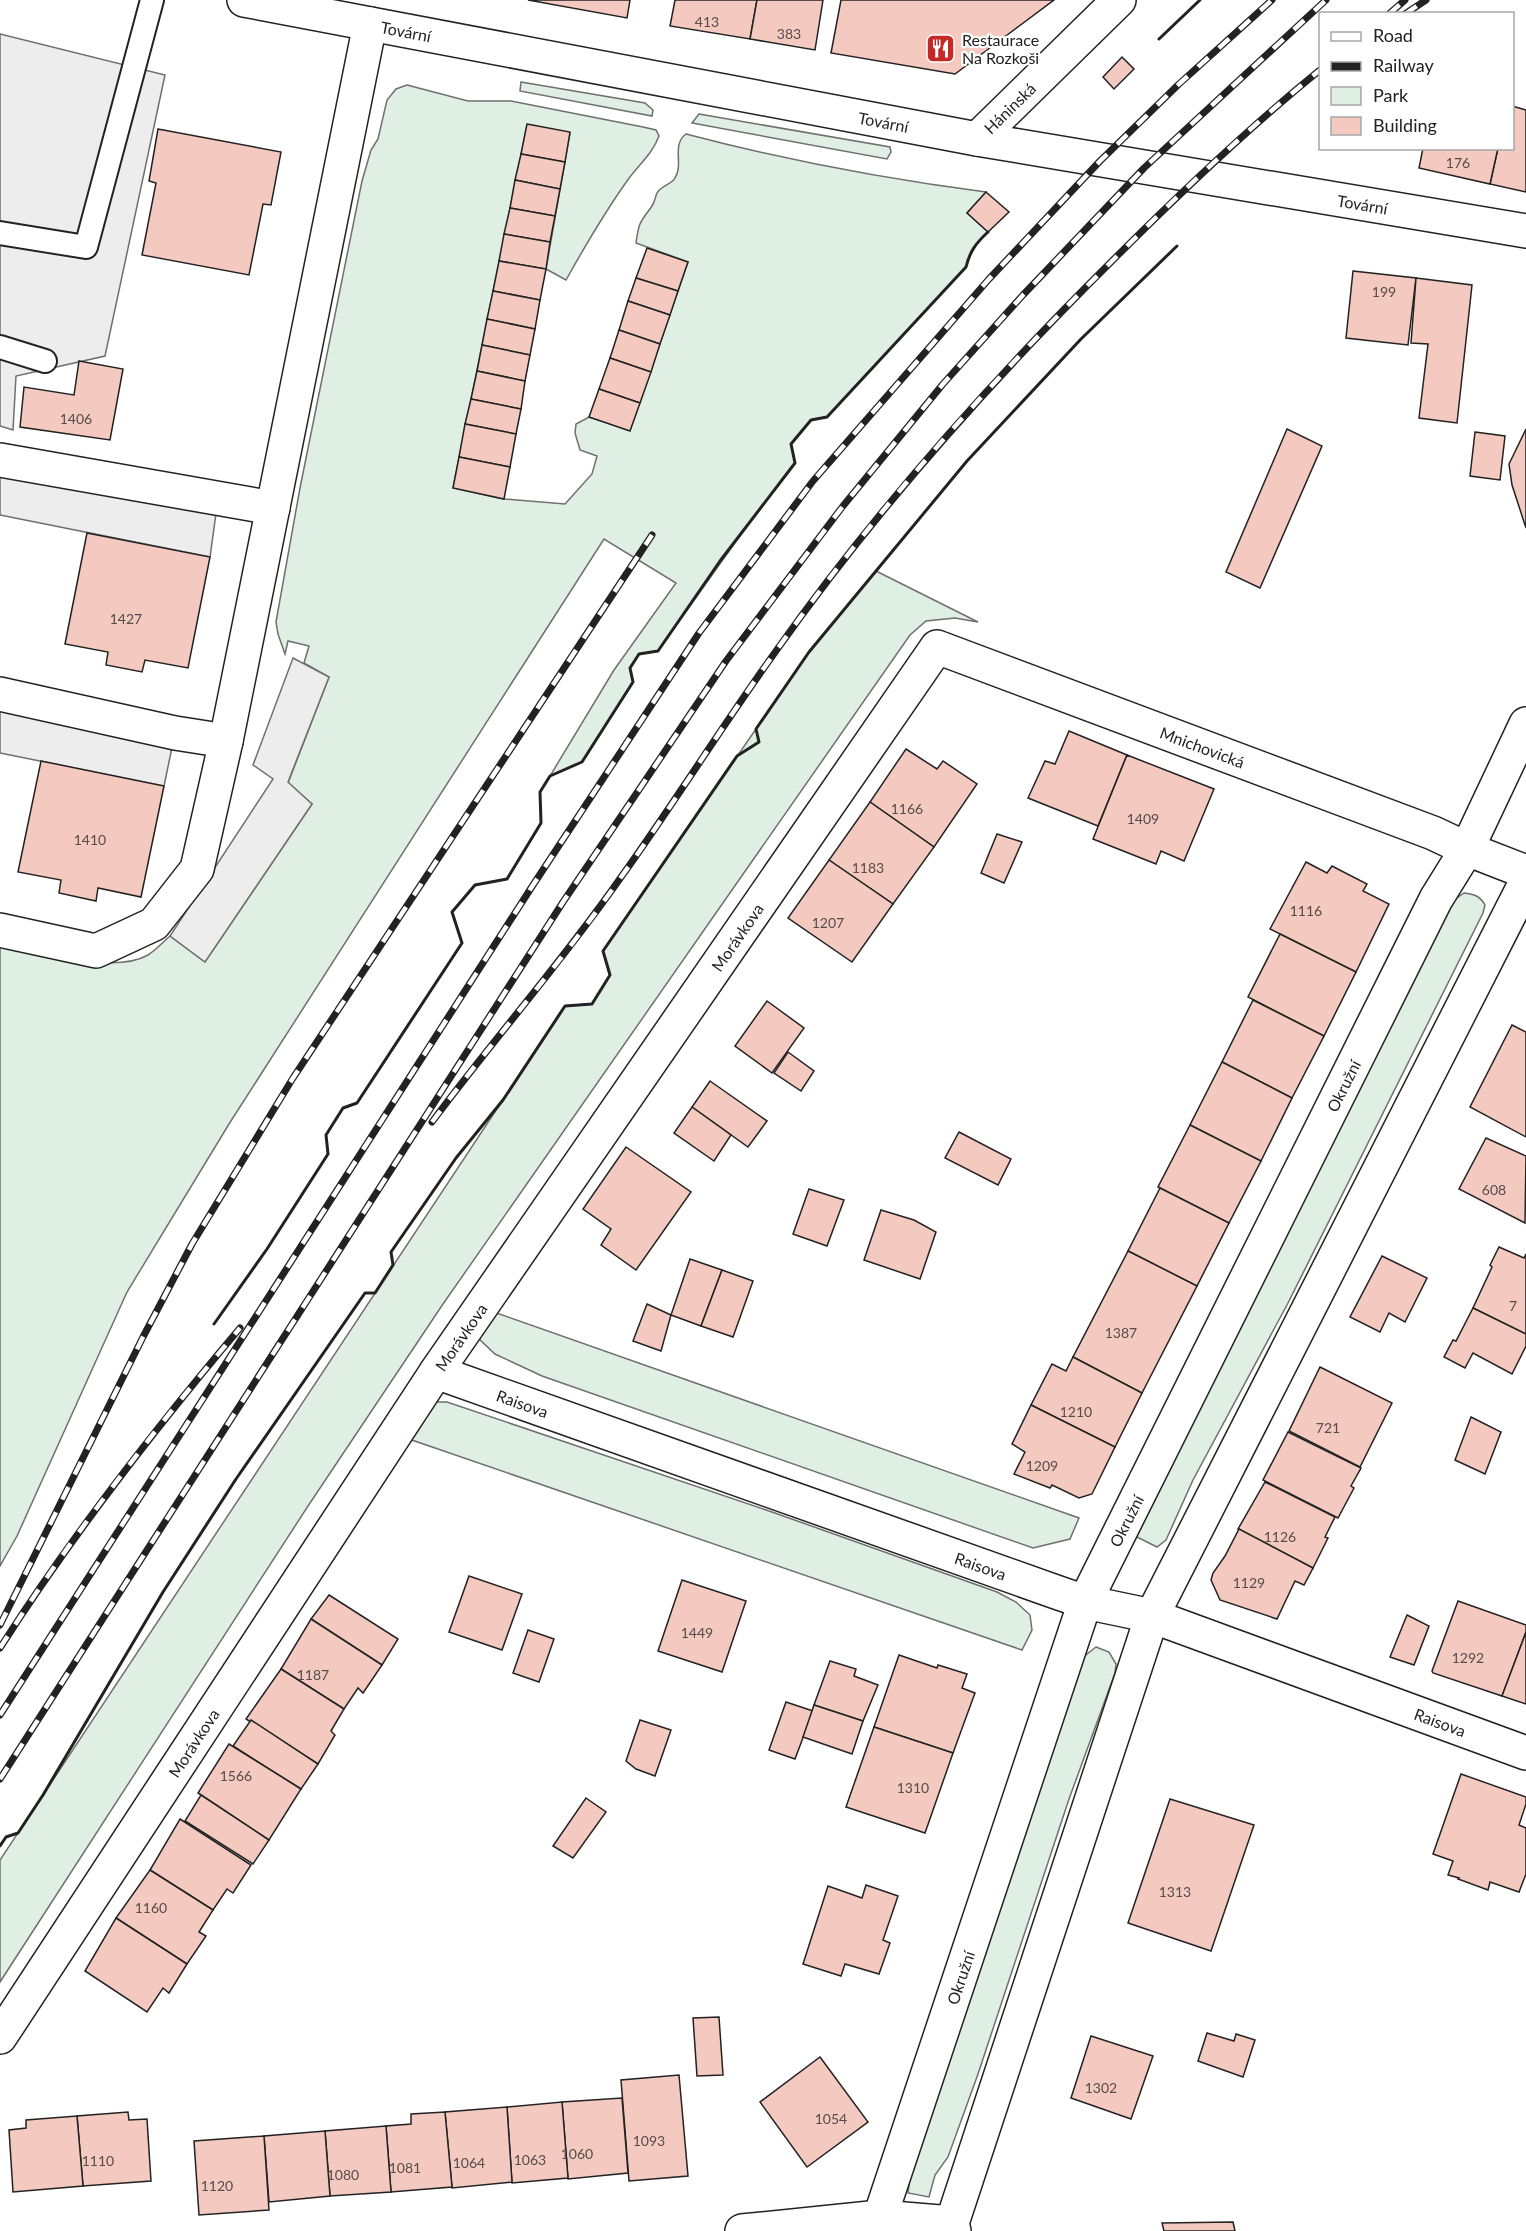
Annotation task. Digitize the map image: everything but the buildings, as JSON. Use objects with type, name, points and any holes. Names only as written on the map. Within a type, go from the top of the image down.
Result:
[{"type":"street","name":"Tovární","points":[[244,0],[977,139],[1526,231]]},
{"type":"street","name":"Háninská","points":[[977,139],[1119,0]]},
{"type":"street","points":[[0,930],[96,951],[154,924],[197,869],[226,741],[370,24]]},
{"type":"street","points":[[0,460],[273,508]]},
{"type":"street","name":"Mnichovická","points":[[937,647],[1433,833],[1526,872]]},
{"type":"street","name":"Morávkova","points":[[0,2037],[436,1372],[937,647]]},
{"type":"street","points":[[0,694],[175,733],[226,741]]},
{"type":"street","points":[[1467,849],[1526,724]]},
{"type":"street","name":"Okružní","points":[[882,2224],[1085,1602],[1436,899],[1467,849]]},
{"type":"street","points":[[742,2231],[882,2224],[953,2227],[1152,1616],[1526,882]]},
{"type":"street","name":"Raisova","points":[[436,1372],[1085,1602],[1152,1616],[1526,1753]]},
{"type":"lane","points":[[0,233],[86,247],[152,0]]},
{"type":"lane","points":[[0,347],[45,361]]},
{"type":"green space","points":[[521,82],[645,103],[653,110],[652,116],[520,91]]},
{"type":"green space","points":[[407,85],[468,101],[511,101],[643,127],[656,130],[659,136],[649,154],[631,175],[611,205],[566,280],[546,269],[570,133],[527,125],[453,488],[504,499],[565,504],[592,474],[597,456],[580,450],[575,433],[576,424],[589,417],[630,430],[688,262],[636,243],[638,230],[657,193],[675,178],[679,144],[686,134],[835,168],[986,192],[967,213],[988,232],[974,248],[966,267],[827,417],[811,420],[791,444],[795,463],[658,651],[639,654],[630,668],[633,682],[582,762],[550,776],[614,670],[676,583],[604,539],[229,1124],[127,1292],[17,1536],[0,1566],[0,943],[76,960],[116,963],[133,961],[148,955],[170,936],[205,962],[312,804],[288,783],[329,677],[304,663],[309,646],[288,641],[285,654],[276,622],[300,488],[362,181],[371,150],[378,139],[387,100],[396,89]]},
{"type":"green space","points":[[699,114],[890,147],[891,152],[887,159],[692,123]]},
{"type":"green space","points":[[876,571],[978,622],[955,618],[926,621],[910,635],[443,1304],[308,1506],[0,1982],[0,1860],[565,1006],[592,1004],[610,975],[603,951],[809,652]]},
{"type":"green space","points":[[1464,893],[1481,899],[1485,905],[1483,913],[1288,1303],[1193,1480],[1166,1540],[1157,1547],[1137,1537],[1135,1527],[1454,900]]},
{"type":"green space","points":[[488,1310],[1079,1518],[1070,1539],[1033,1548],[542,1376],[495,1354],[477,1337]]},
{"type":"green space","points":[[431,1402],[447,1402],[772,1512],[997,1592],[1016,1602],[1030,1615],[1032,1630],[1022,1650],[406,1438]]},
{"type":"green space","points":[[1096,1647],[1109,1652],[1116,1664],[1115,1673],[1069,1799],[978,2074],[948,2157],[935,2175],[929,2197],[908,2193],[912,2160],[1082,1658]]},
{"type":"shaded area","points":[[0,34],[165,75],[105,356],[16,376],[13,430],[0,426]]},
{"type":"shaded area","points":[[0,460],[218,499],[210,557],[0,515]]},
{"type":"shaded area","points":[[293,658],[329,677],[288,782],[312,804],[205,962],[170,936],[273,779],[253,765]]},
{"type":"shaded area","points":[[0,694],[175,733],[164,786],[0,753]]},
{"type":"railway","points":[[0,1715],[533,885],[699,633],[813,481],[989,279],[1100,161],[1179,84],[1272,0]]},
{"type":"railway","points":[[0,1779],[563,902],[726,661],[843,506],[943,384],[1023,295],[1144,168],[1326,0]]},
{"type":"railway","points":[[1391,12],[1405,0]]},
{"type":"railway","points":[[1408,12],[1426,0]]},
{"type":"railway","points":[[432,1122],[597,911],[776,651],[893,498],[977,401],[1111,262],[1213,163],[1319,71]]},
{"type":"railway","points":[[0,1625],[143,1337],[192,1244],[293,1078],[652,535]]},
{"type":"railway","points":[[0,1648],[85,1524],[176,1405],[240,1328]]},
{"type":"wall","points":[[1159,39],[1200,0]]},
{"type":"wall","points":[[214,1324],[267,1249],[328,1154],[326,1135],[343,1108],[357,1103],[462,943],[452,912],[475,885],[507,879],[541,823],[540,792],[550,776],[582,762],[633,682],[630,668],[639,654],[658,651],[720,561],[795,463],[791,444],[811,420],[827,417],[966,267],[974,248],[988,232]]},
{"type":"wall","points":[[0,1846],[6,1837],[18,1833],[43,1795],[163,1592],[236,1479],[365,1293],[375,1293],[393,1265],[391,1252],[456,1158],[503,1100],[565,1006],[592,1004],[610,975],[603,951],[737,756],[759,742],[756,729],[809,652],[967,461],[1081,339],[1177,246]]},
{"type":"place","name":"Restaurace Na Rozkoši","points":[[941,48]]}]
